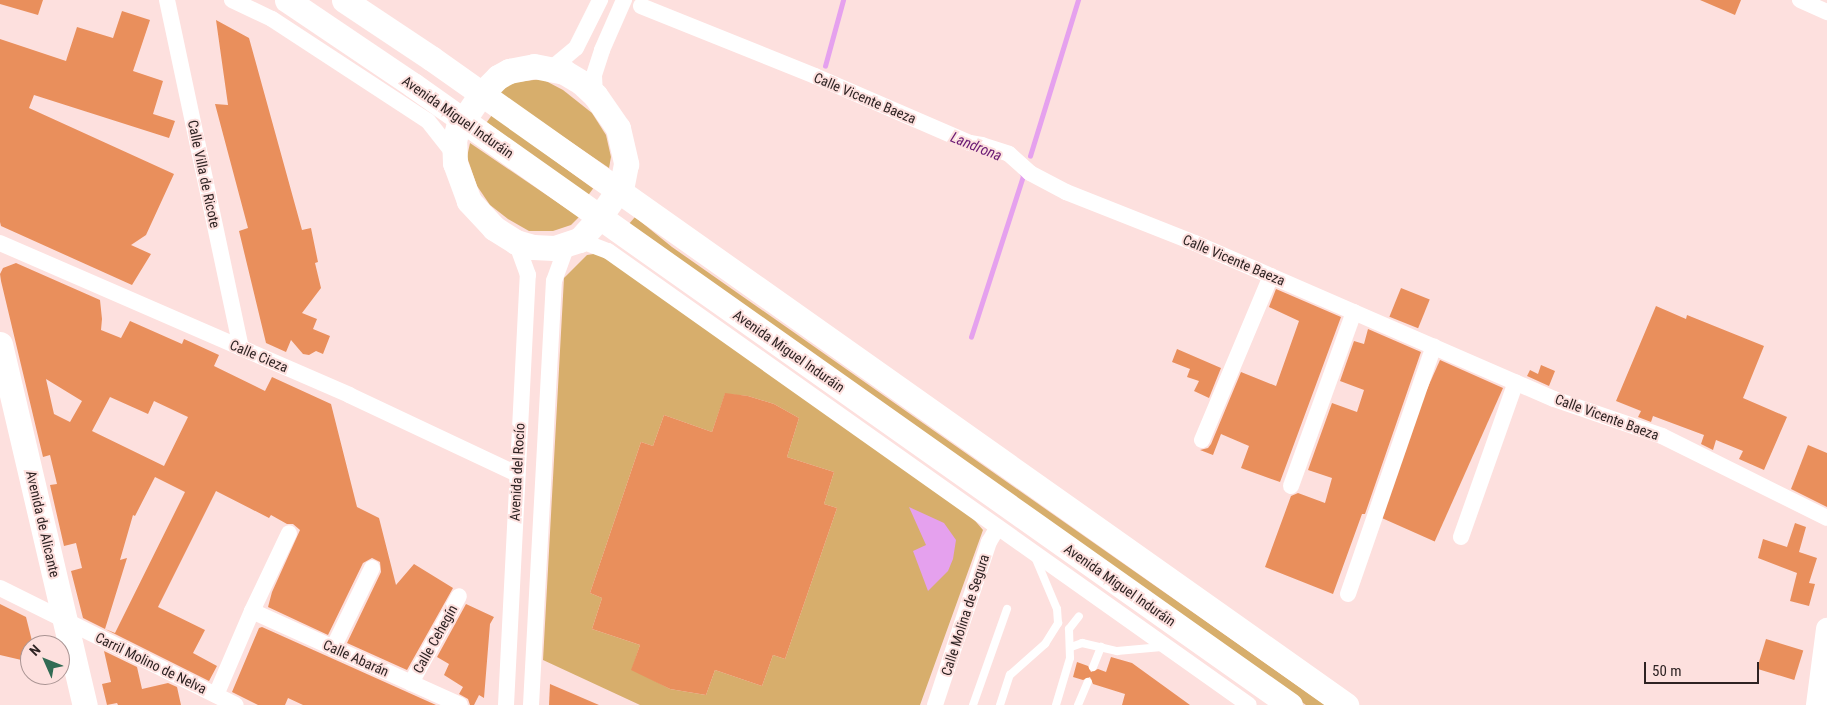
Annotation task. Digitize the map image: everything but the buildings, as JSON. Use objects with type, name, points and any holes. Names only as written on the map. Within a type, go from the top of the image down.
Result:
[{"type":"main road","name":"Avenida Miguel Induráin","points":[[287,0],[600,217],[1290,705]]},
{"type":"main road","points":[[344,0],[481,94],[1346,705]]},
{"type":"main road","points":[[534,66],[552,68],[571,76],[596,95],[612,117],[622,141],[626,164],[618,192],[600,217],[573,243],[543,249],[516,242],[494,228],[469,201],[457,174],[454,154],[454,140],[462,121],[481,94],[498,77],[517,68],[534,66]]},
{"type":"main road","name":"Avenida de Alicante","points":[[0,344],[86,705]]},
{"type":"main road","points":[[1817,705],[1827,629]]},
{"type":"street","name":"Calle Villa de Ricote","points":[[167,0],[241,348]]},
{"type":"street","points":[[232,0],[272,19],[428,121],[454,154]]},
{"type":"street","points":[[552,68],[576,48],[600,0]]},
{"type":"street","points":[[596,95],[594,75],[596,66],[624,0]]},
{"type":"street","points":[[1800,0],[1827,12]]},
{"type":"street","name":"Calle Vicente Baeza","points":[[641,6],[815,76],[962,139],[1009,154],[1030,173],[1066,192],[1195,242],[1554,399],[1662,436],[1827,518]]},
{"type":"street","name":"Avenida del Rocío","points":[[506,705],[528,275],[516,242]]},
{"type":"street","name":"Calle Cieza","points":[[0,243],[349,395],[517,474]]},
{"type":"street","points":[[573,243],[608,250],[1249,705]]},
{"type":"street","name":"Avenida del Rocío","points":[[530,705],[554,281],[573,243]]},
{"type":"street","points":[[1202,440],[1271,276]]},
{"type":"street","points":[[1291,486],[1354,312]]},
{"type":"street","points":[[1348,594],[1434,346]]},
{"type":"street","points":[[1461,537],[1516,382]]},
{"type":"street","points":[[517,474],[522,464],[532,461],[544,474]]},
{"type":"street","name":"Calle Molina de Segura","points":[[935,705],[989,542],[998,527]]},
{"type":"street","points":[[216,696],[252,611],[289,533]]},
{"type":"street","points":[[333,648],[372,568]]},
{"type":"street","name":"Carril Molino de Nelva","points":[[0,588],[236,705]]},
{"type":"street","name":"Calle Cehegín","points":[[411,683],[459,596]]},
{"type":"street","name":"Calle Abarán","points":[[252,611],[460,705]]},
{"type":"lane","points":[[1000,705],[1010,675],[1045,644],[1058,623],[1057,609],[1032,551]]},
{"type":"lane","points":[[973,705],[1007,609]]},
{"type":"lane","points":[[1056,705],[1070,658],[1069,629],[1079,616]]},
{"type":"lane","points":[[1071,647],[1082,643],[1117,651],[1166,646]]},
{"type":"lane","points":[[1093,667],[1101,647]]},
{"type":"lane","points":[[1078,705],[1088,682]]},
{"type":"shaded area","points":[[542,79],[563,90],[592,113],[606,135],[611,157],[609,168],[499,93],[508,83]]},
{"type":"shaded area","points":[[492,115],[593,188],[588,196],[487,122]]},
{"type":"shaded area","points":[[470,143],[579,217],[571,225],[553,231],[529,231],[508,219],[490,205],[477,186],[467,157]]},
{"type":"shaded area","points":[[635,217],[672,247],[1325,705],[1306,705],[628,225]]},
{"type":"shaded area","points":[[600,253],[971,516],[983,530],[920,705],[640,705],[543,660],[564,278],[587,255]],"holes":[[[725,394],[748,396],[774,404],[799,418],[787,457],[834,472],[824,504],[837,508],[785,659],[773,655],[762,686],[715,670],[706,695],[670,689],[632,669],[640,645],[592,629],[602,598],[590,593],[641,442],[653,446],[664,415],[712,432]]]},
{"type":"shaded area","points":[[909,507],[944,523],[956,540],[953,559],[948,571],[928,591],[913,551],[926,545]]},
{"type":"waterway","name":"Landrona","points":[[825,66],[843,0]]},
{"type":"waterway","name":"Landrona","points":[[1030,156],[1078,0]]},
{"type":"waterway","name":"Landrona","points":[[971,337],[1023,176],[1021,172]]}]
